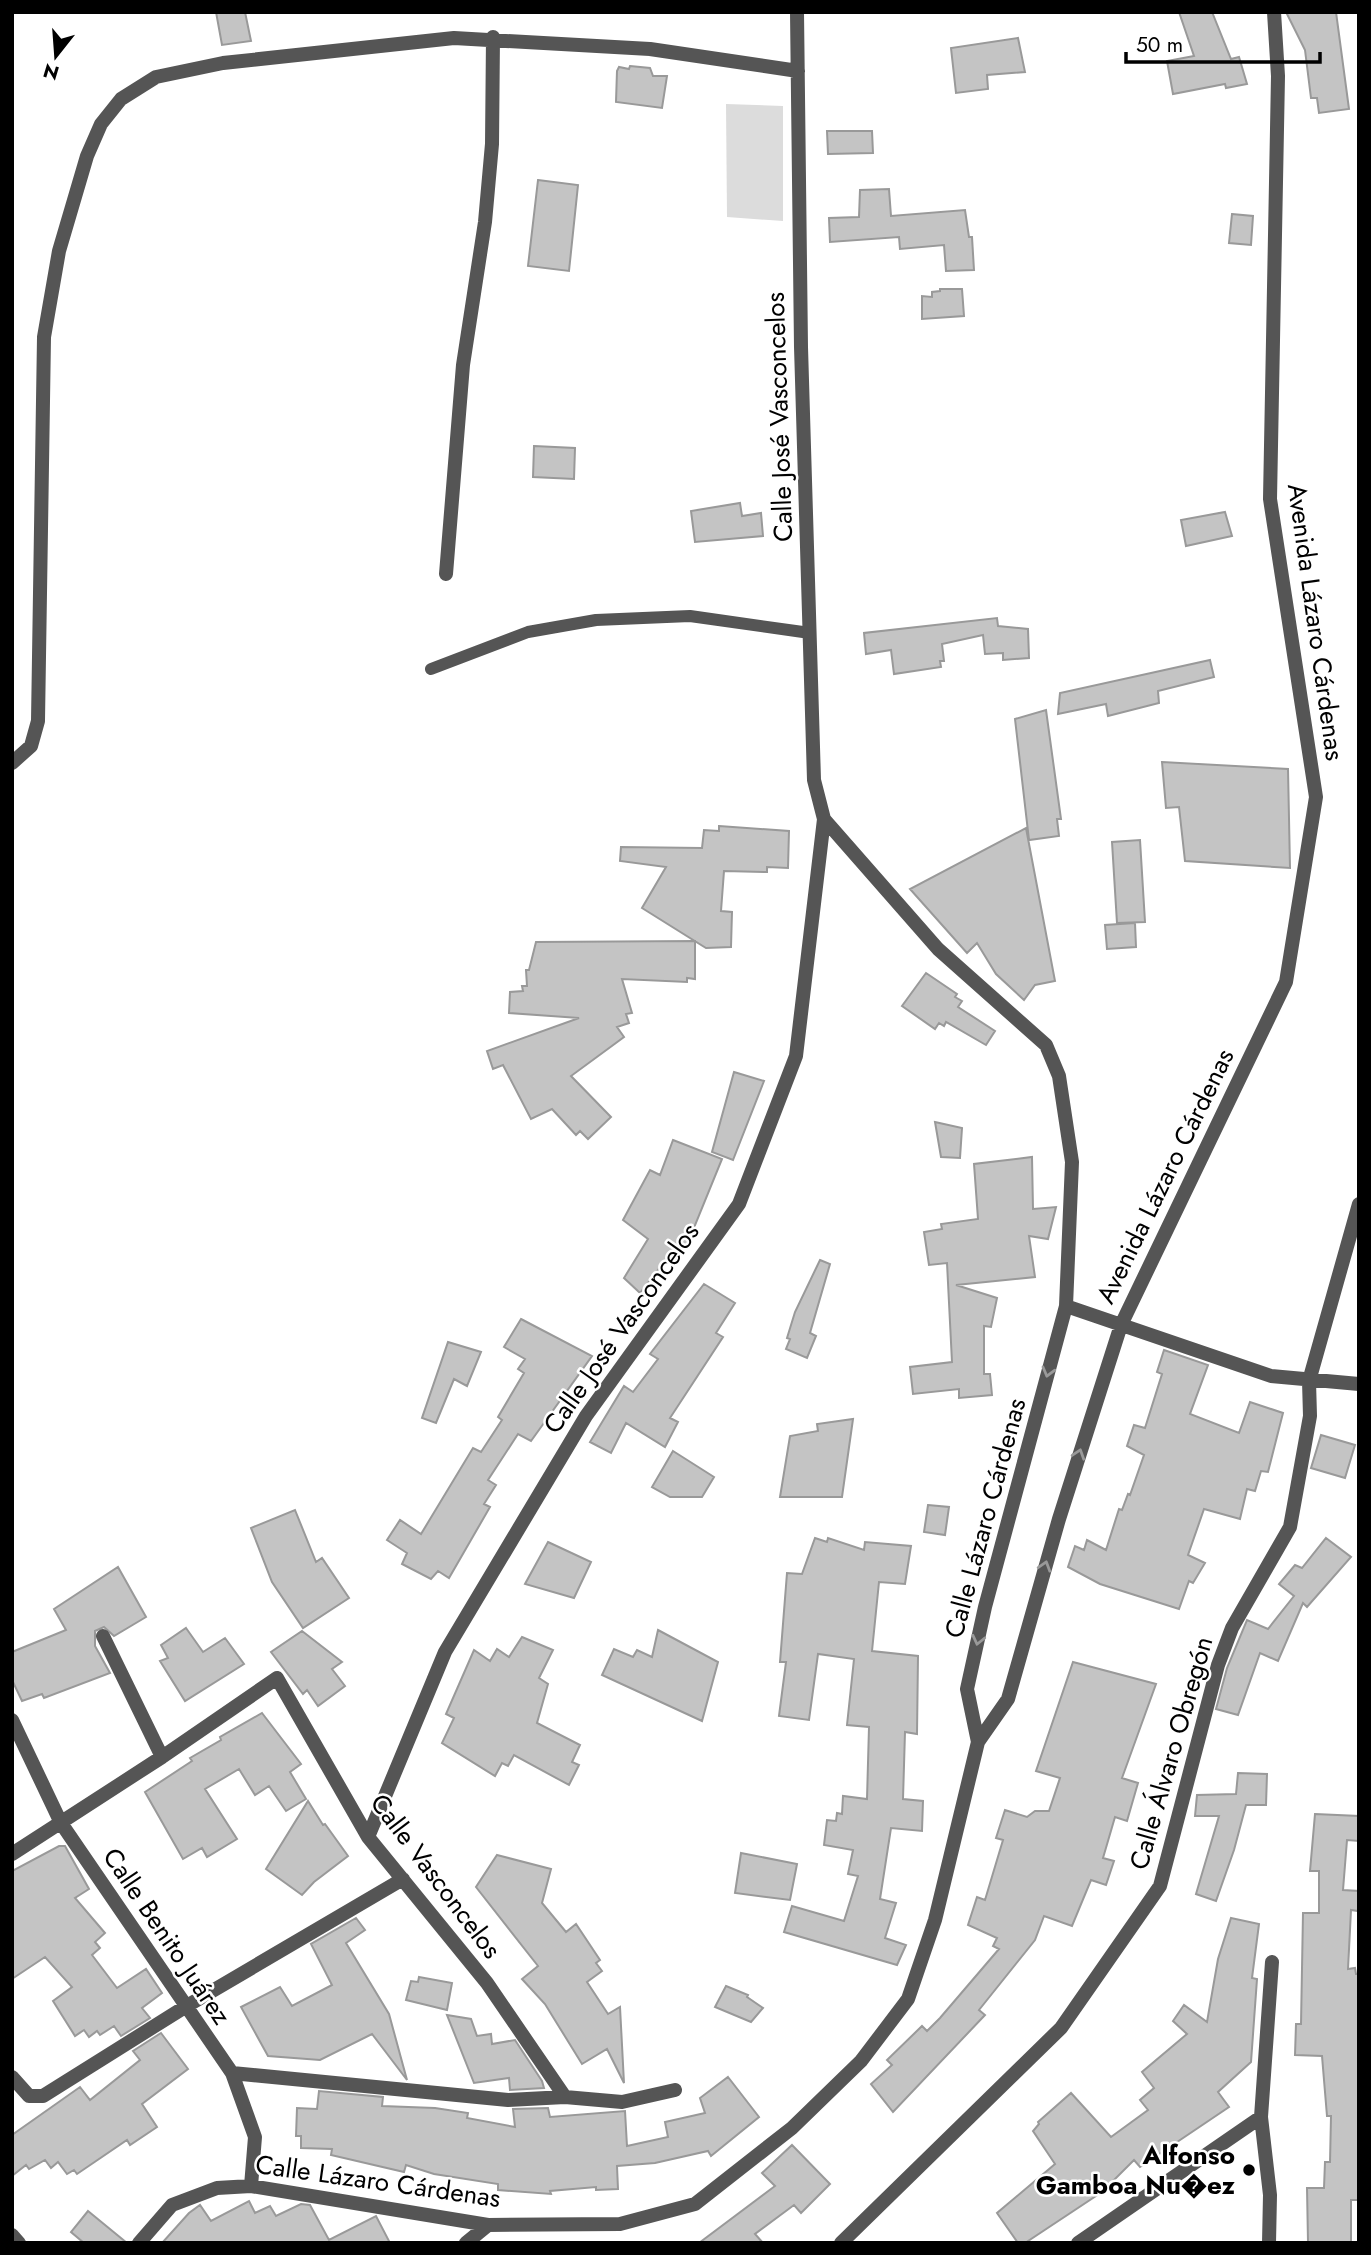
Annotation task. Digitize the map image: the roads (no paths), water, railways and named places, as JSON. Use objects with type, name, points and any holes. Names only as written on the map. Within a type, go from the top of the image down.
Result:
[{"type":"street","name":"Calle José Vasconcelos","points":[[368,1837],[445,1652],[586,1416],[739,1204],[796,1056],[824,819],[814,780],[801,347],[797,12]]},
{"type":"street","name":"Avenida Lázaro Cárdenas","points":[[1121,1325],[1286,982],[1316,797],[1270,499],[1278,76],[1274,12]]},
{"type":"street","points":[[446,574],[463,365],[485,222],[492,144],[493,37]]},
{"type":"street","points":[[12,764],[31,746],[38,721],[44,337],[59,251],[87,156],[101,124],[121,99],[156,77],[223,63],[454,38],[493,37],[650,49],[798,71]]},
{"type":"street","name":"Calle José Vasconcelos","points":[[824,819],[938,949],[1046,1045],[1059,1076],[1072,1162],[1066,1306]]},
{"type":"street","name":"Calle Álvaro Obregón","points":[[841,2243],[1061,2028],[1160,1886],[1218,1665],[1231,1628],[1290,1527],[1310,1416],[1309,1381],[1359,1204]]},
{"type":"street","points":[[1066,1306],[1271,1376],[1359,1384]]},
{"type":"street","name":"Calle Lázaro Cárdenas","points":[[978,1742],[967,1689],[985,1607],[1066,1306]]},
{"type":"street","name":"Calle Lázaro Cárdenas","points":[[139,2243],[172,2205],[217,2188],[251,2186],[488,2225],[620,2224],[695,2204],[792,2128],[861,2061],[908,1999],[935,1920],[978,1742],[1008,1699],[1059,1519],[1121,1325]]},
{"type":"street","points":[[12,1854],[162,1758],[103,1636]]},
{"type":"street","name":"Calle Vasconcelos","points":[[162,1758],[277,1678],[368,1837],[487,1983],[565,2097]]},
{"type":"street","name":"Calle Benito Juárez","points":[[12,1720],[61,1823],[232,2074],[255,2137],[251,2186]]},
{"type":"street","points":[[12,2077],[24,2093],[33,2098],[43,2096],[185,2007],[403,1879]]},
{"type":"street","points":[[1269,2243],[1270,2195],[1261,2117],[1272,1962]]},
{"type":"street","points":[[232,2074],[508,2100],[565,2097],[622,2102],[675,2090]]},
{"type":"street","points":[[1078,2243],[1261,2117]]},
{"type":"street","points":[[466,2243],[488,2225]]},
{"type":"street","points":[[12,2235],[19,2243]]},
{"type":"lane","points":[[431,668],[528,632],[596,620],[690,616],[810,633]]},
{"type":"place","name":"Alfonso Gamboa Nu�ez","points":[[1249,2170]]}]
